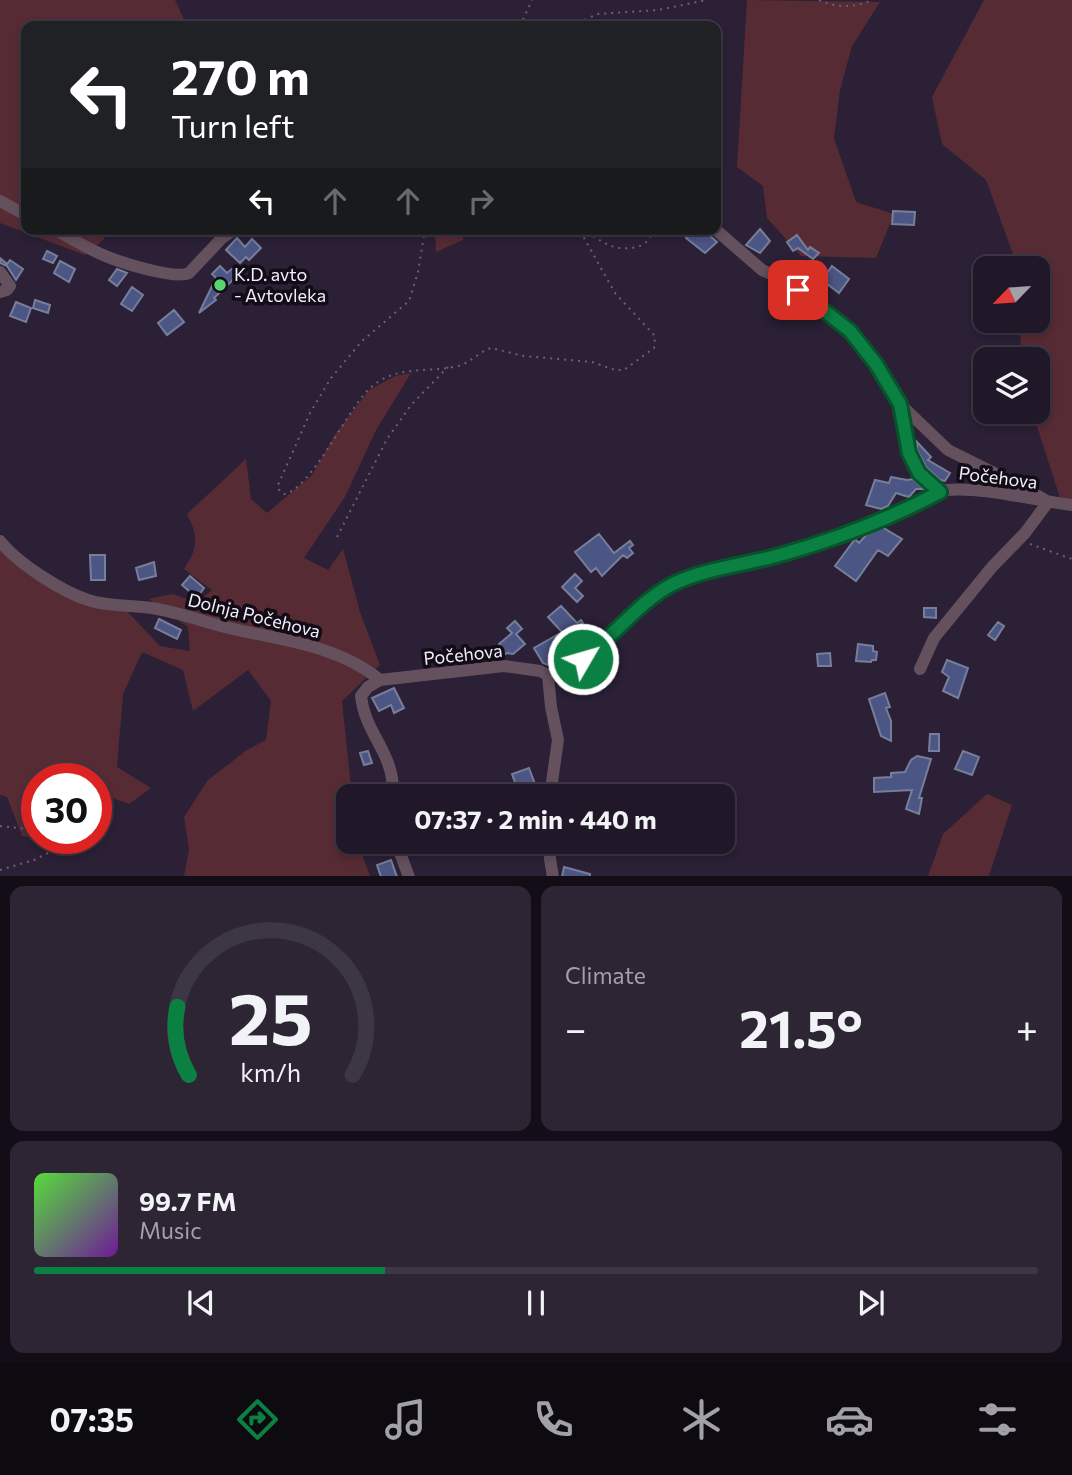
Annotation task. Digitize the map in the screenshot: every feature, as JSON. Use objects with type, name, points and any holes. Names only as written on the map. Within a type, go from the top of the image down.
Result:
[{"type":"street","points":[[0,201],[21,212]]},
{"type":"street","points":[[721,234],[762,270],[782,279],[815,301],[850,331],[876,364],[900,404],[948,450],[1048,502],[1024,534],[992,567],[934,638],[920,669]]},
{"type":"street","points":[[65,235],[105,256],[182,276],[226,235]]},
{"type":"street","points":[[0,272],[10,286],[0,292]]},
{"type":"street","points":[[900,404],[909,453],[919,473],[940,492]]},
{"type":"street","name":"Počehova","points":[[380,680],[504,666],[540,671],[548,676],[592,652],[639,608],[674,584],[777,556],[843,533],[940,492],[958,489],[1072,505]]},
{"type":"street","name":"Dolnja Počehova","points":[[0,541],[9,553],[52,582],[88,600],[125,607],[152,608],[289,640],[350,661],[380,680]]},
{"type":"street","points":[[548,676],[558,740],[552,784]]},
{"type":"street","points":[[380,680],[368,687],[361,696],[362,708],[390,762],[392,784]]},
{"type":"street","points":[[400,854],[409,876]]},
{"type":"street","points":[[550,854],[553,876]]},
{"type":"path","points":[[522,21],[532,0]]},
{"type":"path","points":[[582,21],[609,12],[658,10],[707,0]]},
{"type":"path","points":[[819,0],[845,7],[873,0]]},
{"type":"path","points":[[424,235],[418,272],[409,301],[362,341],[331,378],[310,413],[278,489],[287,494],[302,482],[359,401],[373,386],[397,373],[465,363],[491,348],[524,356],[592,362],[615,370],[624,370],[654,348],[655,337],[615,293],[583,235]]},
{"type":"path","points":[[591,235],[622,248],[644,244],[651,235]]},
{"type":"path","points":[[337,537],[387,439],[411,405],[448,367]]},
{"type":"path","points":[[1024,534],[1030,544],[1072,559]]},
{"type":"path","points":[[0,826],[21,828]]},
{"type":"path","points":[[0,870],[46,854]]},
{"type":"shaded area","points":[[0,0],[175,0],[185,21],[21,21],[21,231],[0,223]]},
{"type":"shaded area","points":[[747,0],[880,2],[852,46],[840,90],[834,138],[856,202],[894,214],[876,258],[801,256],[767,218],[763,186],[737,167]]},
{"type":"shaded area","points":[[984,0],[1072,0],[1072,506],[1062,504],[1036,424],[1050,424],[1050,347],[1021,347],[1020,333],[1050,333],[1050,256],[1013,256],[986,180],[942,144],[932,97]]},
{"type":"shaded area","points":[[32,235],[105,235],[85,255]]},
{"type":"shaded area","points":[[435,235],[463,235],[463,240],[436,252]]},
{"type":"shaded area","points":[[411,373],[376,430],[345,497],[304,558],[328,570],[343,549],[360,612],[380,665],[342,701],[351,784],[336,784],[336,854],[362,854],[370,876],[184,876],[189,849],[184,817],[208,780],[247,750],[266,740],[271,701],[248,670],[193,711],[183,670],[142,652],[123,694],[117,767],[151,788],[129,804],[112,798],[112,763],[21,763],[21,833],[7,797],[0,795],[0,544],[52,583],[125,609],[160,646],[190,651],[188,627],[149,599],[172,594],[197,602],[212,590],[184,569],[195,542],[194,530],[187,514],[246,459],[251,499],[267,513],[312,475],[336,433],[369,390],[395,376]]},
{"type":"shaded area","points":[[987,794],[1012,805],[989,876],[928,876],[943,834]]},
{"type":"building","points":[[893,211],[915,212],[914,225],[892,224]]},
{"type":"building","points":[[760,229],[770,241],[760,253],[746,245]]},
{"type":"building","points":[[690,235],[709,235],[717,242],[705,253],[686,238]]},
{"type":"building","points":[[797,235],[808,250],[810,247],[819,253],[813,259],[798,248],[793,251],[787,242]]},
{"type":"building","points":[[237,238],[245,247],[252,239],[261,248],[249,260],[246,257],[240,263],[226,250]]},
{"type":"building","points":[[47,251],[57,256],[53,263],[43,259]]},
{"type":"building","points":[[0,258],[7,264],[10,260],[23,269],[16,280],[7,266],[0,263]]},
{"type":"building","points":[[60,261],[75,269],[69,282],[54,273]]},
{"type":"building","name":"K.D. avto - Avtovleka","points":[[220,266],[227,273],[233,268],[239,274],[214,298],[216,300],[199,313],[216,278],[212,274]]},
{"type":"building","points":[[832,266],[849,279],[839,293],[822,280]]},
{"type":"building","points":[[117,269],[127,273],[117,286],[109,280]]},
{"type":"building","points":[[132,287],[143,295],[132,311],[121,304]]},
{"type":"building","points":[[35,300],[50,305],[48,313],[33,308]]},
{"type":"building","points":[[16,302],[31,308],[26,322],[10,316]]},
{"type":"building","points":[[174,310],[184,322],[167,335],[158,323]]},
{"type":"building","points":[[917,442],[931,457],[928,460],[950,473],[945,481],[940,480],[926,467],[917,450]]},
{"type":"building","points":[[891,477],[913,479],[924,489],[916,489],[909,497],[896,493],[888,506],[881,509],[866,505],[875,480],[889,483]]},
{"type":"building","points":[[882,527],[902,539],[888,556],[878,550],[856,581],[835,566],[855,539],[859,543],[868,533]]},
{"type":"building","points":[[599,534],[614,553],[630,541],[633,545],[629,548],[633,553],[627,558],[623,555],[602,576],[596,568],[591,572],[575,552]]},
{"type":"building","points":[[90,555],[105,555],[105,580],[91,580]]},
{"type":"building","points":[[154,562],[156,576],[139,580],[136,568]]},
{"type":"building","points":[[575,574],[582,581],[575,588],[583,596],[577,602],[562,587]]},
{"type":"building","points":[[190,576],[204,588],[197,598],[182,585]]},
{"type":"building","points":[[561,606],[577,623],[581,620],[583,623],[568,637],[576,652],[548,665],[543,663],[534,648],[562,632],[548,617]]},
{"type":"building","points":[[924,608],[936,608],[936,618],[924,617]]},
{"type":"building","points":[[159,619],[181,630],[177,639],[155,628]]},
{"type":"building","points":[[515,621],[522,629],[516,634],[525,644],[513,654],[507,653],[501,657],[496,650],[512,633],[507,628]]},
{"type":"building","points":[[998,622],[1004,626],[995,640],[988,635]]},
{"type":"building","points":[[858,644],[873,646],[873,651],[877,652],[876,660],[856,661]]},
{"type":"building","points":[[830,653],[831,666],[818,666],[817,654]]},
{"type":"building","points":[[947,660],[968,668],[958,698],[943,691],[949,677],[942,672]]},
{"type":"building","points":[[394,688],[404,708],[394,713],[391,705],[379,711],[372,698]]},
{"type":"building","points":[[885,693],[890,707],[886,708],[891,721],[891,741],[881,736],[869,699]]},
{"type":"building","points":[[930,734],[939,734],[939,751],[929,751]]},
{"type":"building","points":[[368,751],[372,763],[364,765],[360,753]]},
{"type":"building","points":[[963,751],[979,757],[972,775],[955,769]]},
{"type":"building","points":[[917,756],[931,759],[919,798],[922,798],[919,814],[906,809],[912,790],[874,792],[874,778],[891,777],[891,773],[905,772],[911,760]]},
{"type":"building","points":[[529,768],[535,784],[516,784],[512,774]]},
{"type":"building","points":[[391,860],[397,876],[381,876],[377,865]]},
{"type":"building","points":[[564,867],[590,874],[590,876],[562,876]]},
{"type":"place","name":"K.D. avto - Avtovleka","points":[[220,285]]},
{"type":"route","points":[[583,659],[625,624],[639,608],[674,584],[777,556],[843,533],[940,492],[919,473],[909,453],[900,404],[876,364],[850,331],[798,290]]}]
